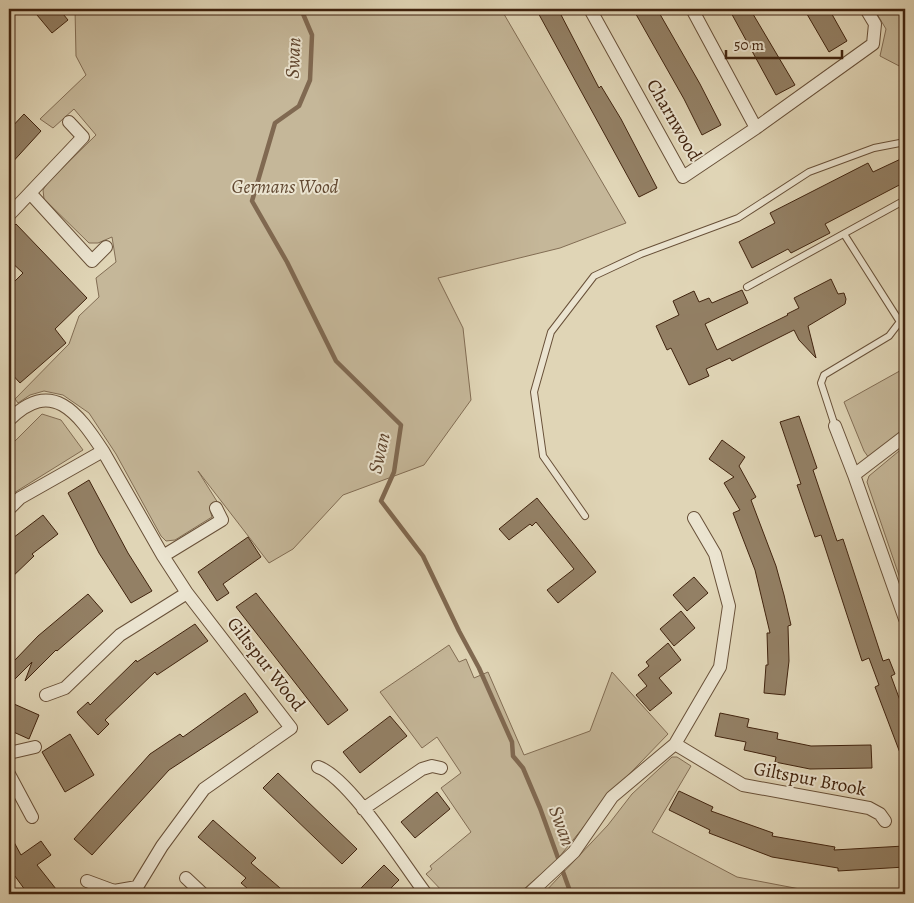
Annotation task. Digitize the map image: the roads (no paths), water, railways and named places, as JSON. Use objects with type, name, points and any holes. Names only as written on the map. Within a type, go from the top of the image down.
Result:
[{"type":"street","name":"Charnwood","points":[[590,9],[683,177],[756,128],[873,44],[875,24],[866,9]]},
{"type":"street","points":[[692,9],[756,128]]},
{"type":"street","points":[[9,215],[83,138],[69,122]]},
{"type":"street","points":[[30,194],[92,261],[106,247]]},
{"type":"street","name":"Giltspur Wood","points":[[10,417],[37,401],[57,401],[79,416],[103,451],[163,556],[187,593],[291,728],[204,789],[162,846],[137,886],[114,891],[86,881]]},
{"type":"street","points":[[835,426],[905,619]]},
{"type":"street","points":[[854,475],[905,436]]},
{"type":"street","points":[[9,509],[20,498],[103,451]]},
{"type":"street","points":[[163,556],[222,520],[216,508]]},
{"type":"street","points":[[529,894],[574,852],[612,797],[675,744],[720,667],[729,606],[715,554],[694,518]]},
{"type":"street","points":[[46,695],[65,688],[120,635],[187,593]]},
{"type":"street","name":"Giltspur Brook","points":[[675,744],[743,785],[869,808],[880,814],[885,821]]},
{"type":"street","points":[[9,753],[35,747]]},
{"type":"street","points":[[363,808],[422,768],[432,766],[441,768]]},
{"type":"street","points":[[318,767],[328,770],[363,808],[426,894]]},
{"type":"street","points":[[9,774],[32,817]]},
{"type":"street","points":[[186,878],[203,894]]},
{"type":"lane","points":[[585,516],[543,456],[534,392],[551,332],[594,276],[641,254],[738,218],[810,172],[874,148],[905,142]]},
{"type":"lane","points":[[747,287],[905,200]]},
{"type":"lane","points":[[844,234],[900,322]]},
{"type":"lane","points":[[835,426],[821,383],[824,375],[889,336],[905,315]]},
{"type":"waterway","name":"Swan","points":[[301,9],[312,35],[310,80],[299,106],[275,123],[252,201],[287,262],[336,361],[401,425],[394,472],[381,501],[423,556],[479,668],[512,742],[513,756],[523,768],[540,808],[571,894]]},
{"type":"park label","name":"Germans Wood","points":[[285,187]]}]
